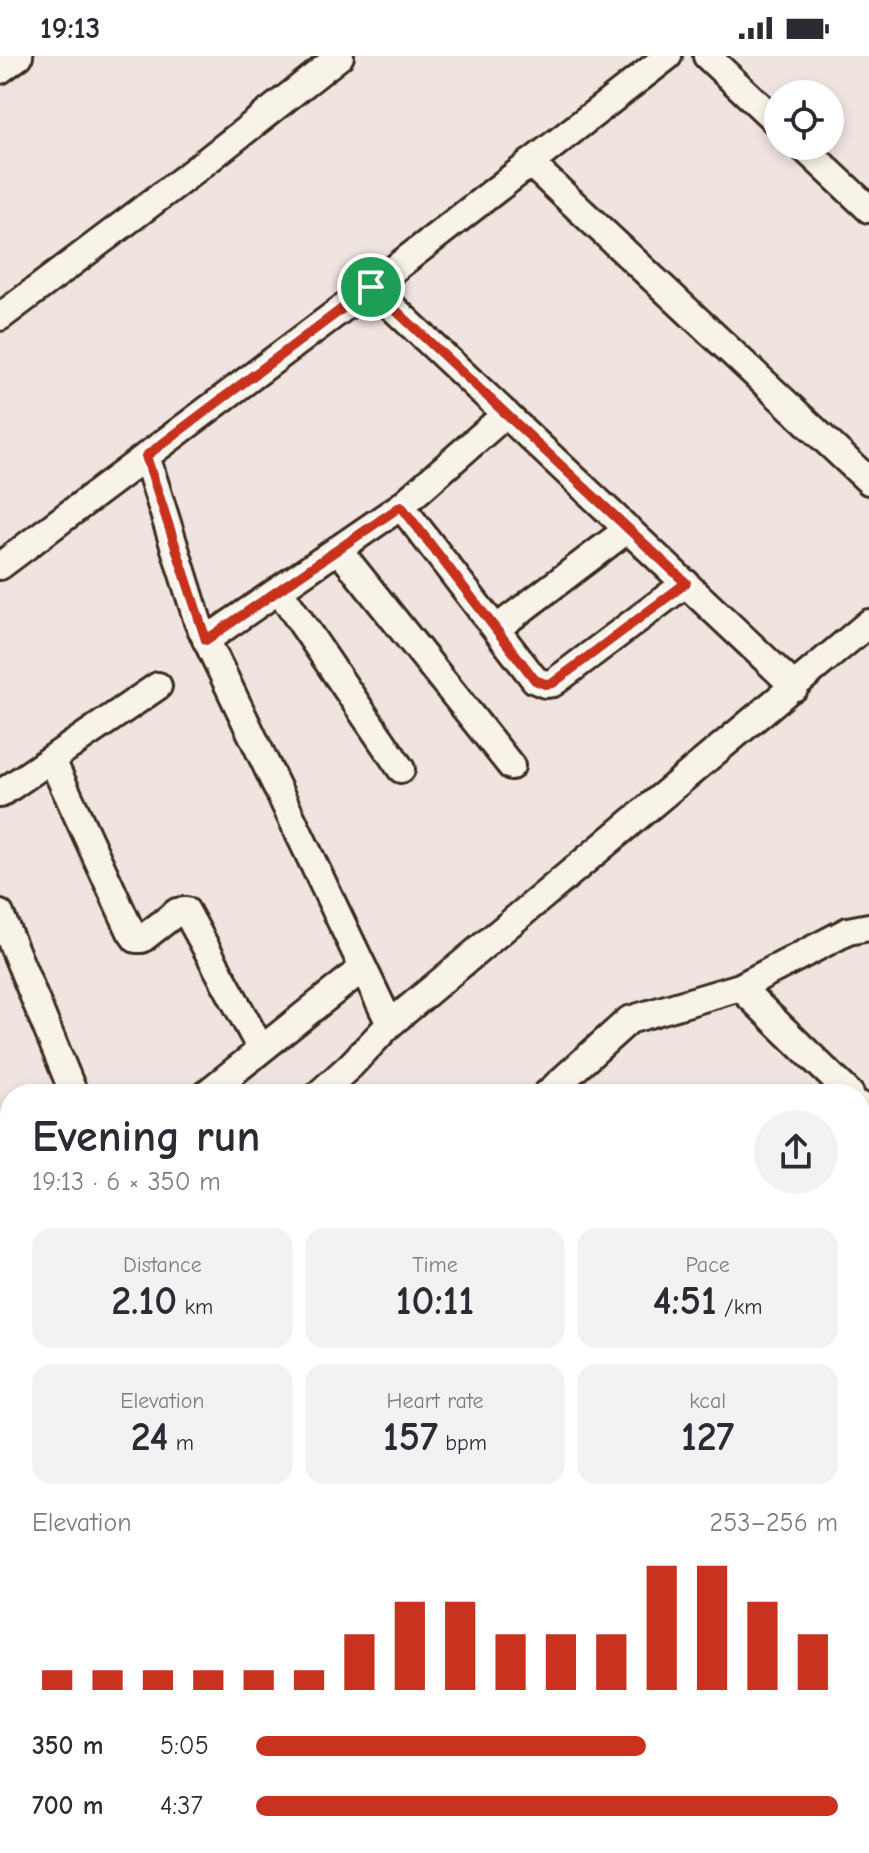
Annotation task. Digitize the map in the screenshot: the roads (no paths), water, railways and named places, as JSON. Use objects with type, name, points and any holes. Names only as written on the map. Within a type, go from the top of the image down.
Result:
[{"type":"street","points":[[0,70],[19,56]]},
{"type":"street","points":[[0,317],[340,56]]},
{"type":"street","points":[[0,566],[371,287],[668,56]]},
{"type":"street","points":[[707,56],[764,110]]},
{"type":"street","points":[[817,160],[869,209]]},
{"type":"street","points":[[530,163],[869,481]]},
{"type":"street","points":[[371,287],[795,687]]},
{"type":"street","points":[[206,640],[401,506],[506,414]]},
{"type":"street","points":[[146,456],[206,640],[390,1024]]},
{"type":"street","points":[[401,506],[535,680],[545,684],[553,683],[686,583]]},
{"type":"street","points":[[496,629],[628,529]]},
{"type":"street","points":[[338,549],[511,766]]},
{"type":"street","points":[[279,590],[401,769]]},
{"type":"street","points":[[330,1084],[390,1024],[869,623]]},
{"type":"street","points":[[0,794],[158,686]]},
{"type":"street","points":[[52,760],[136,939],[142,939],[177,912],[186,911],[261,1049]]},
{"type":"street","points":[[558,1084],[629,1020],[740,987],[858,929],[869,913]]},
{"type":"street","points":[[0,914],[70,1084]]},
{"type":"street","points":[[218,1084],[363,968]]},
{"type":"street","points":[[740,987],[840,1084]]}]
